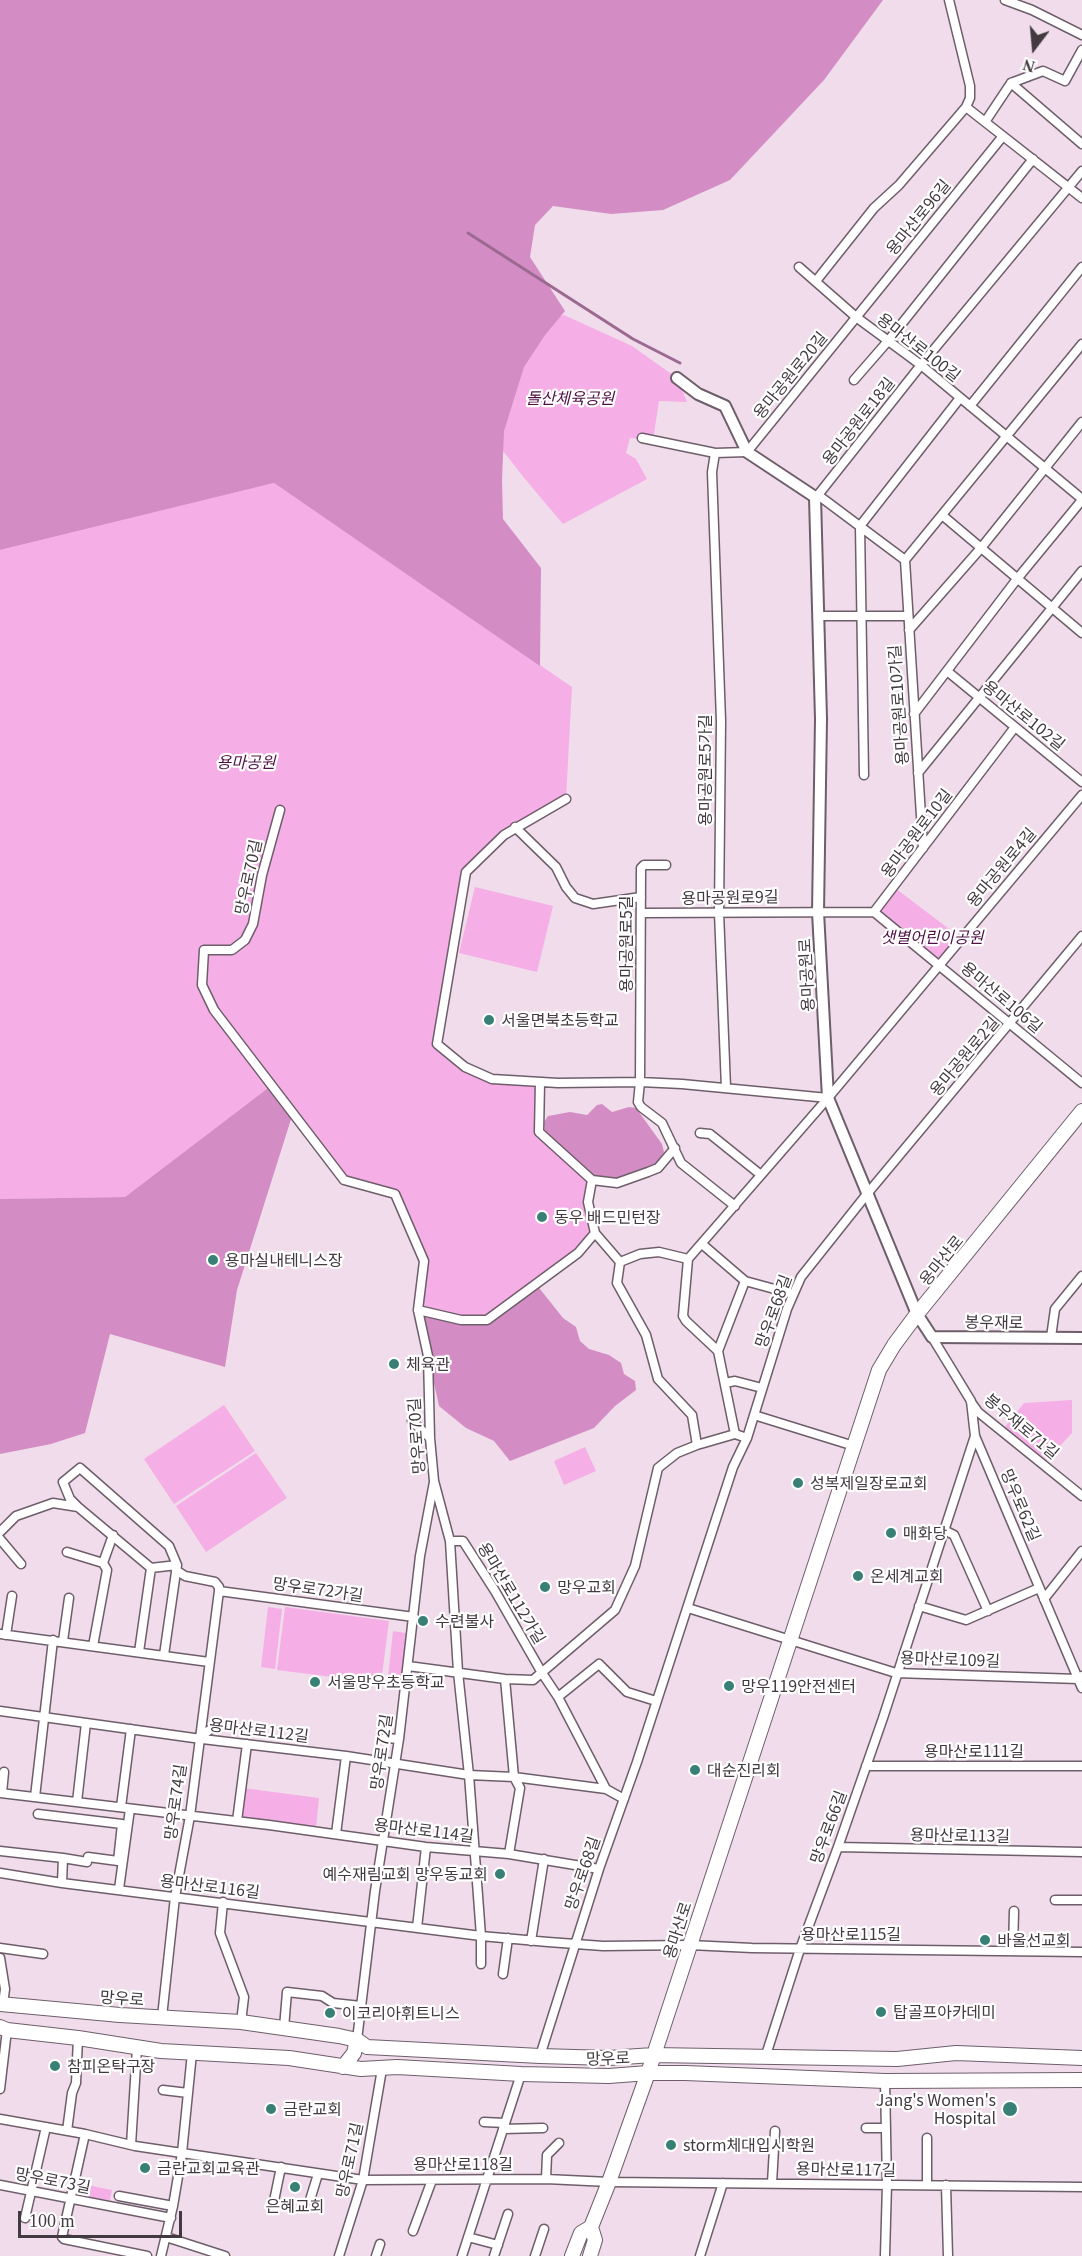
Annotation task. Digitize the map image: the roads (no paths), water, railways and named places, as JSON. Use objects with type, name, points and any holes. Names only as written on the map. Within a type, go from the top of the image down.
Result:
[{"type":"main road","name":"용마산로","points":[[590,2256],[595,2240],[591,2227],[648,2073],[879,1370],[917,1314],[1082,1111]]},
{"type":"main road","name":"망우로","points":[[1,2004],[162,2018],[241,2022],[357,2040],[367,2047],[540,2056],[609,2058],[653,2055],[897,2059],[956,2053],[1082,2058]]},
{"type":"main road","name":"망우로","points":[[4,2029],[137,2048],[289,2058],[343,2067],[382,2069],[397,2067],[521,2074],[609,2076],[648,2073],[885,2081],[1082,2080]]},
{"type":"main road","points":[[343,2067],[354,2053],[357,2040]]},
{"type":"main road","name":"용마산로","points":[[572,2256],[580,2233],[591,2227]]},
{"type":"street","points":[[816,281],[874,208],[899,185],[966,106],[970,98],[971,92],[949,0]]},
{"type":"street","points":[[1005,0],[1041,14],[1082,35]]},
{"type":"street","points":[[985,122],[1011,83],[1043,70],[1065,81],[1082,50]]},
{"type":"street","points":[[1011,83],[1082,144]]},
{"type":"street","points":[[966,106],[1082,198]]},
{"type":"street","name":"용마산로96길","points":[[856,317],[1003,136]]},
{"type":"street","points":[[854,380],[888,341],[1033,159]]},
{"type":"street","points":[[921,365],[1082,171]]},
{"type":"street","name":"용마산로100길","points":[[799,267],[856,317],[921,365],[1082,499]]},
{"type":"street","points":[[970,406],[1082,267]]},
{"type":"street","name":"용마공원로20길","points":[[747,452],[856,317]]},
{"type":"street","points":[[677,378],[698,394],[725,406],[747,452],[817,496],[905,560],[1082,344]]},
{"type":"street","name":"용마공원로18길","points":[[817,496],[921,365]]},
{"type":"street","points":[[864,775],[860,526],[960,398]]},
{"type":"street","points":[[909,630],[981,548],[1082,422]]},
{"type":"street","points":[[642,438],[715,453],[747,452]]},
{"type":"street","name":"용마공원로5가길","points":[[715,453],[711,472],[721,721],[719,912],[726,1088]]},
{"type":"street","name":"용마공원로","points":[[817,496],[821,719],[818,912],[828,1098],[917,1314]]},
{"type":"street","points":[[914,715],[1017,579],[1082,499]]},
{"type":"street","points":[[942,515],[1082,633]]},
{"type":"street","name":"용마공원로10가길","points":[[905,560],[923,848]]},
{"type":"street","points":[[918,772],[1082,571]]},
{"type":"street","points":[[819,616],[908,616]]},
{"type":"street","name":"용마산로102길","points":[[947,670],[1082,782]]},
{"type":"street","name":"용마공원로10길","points":[[874,912],[1015,727]]},
{"type":"street","name":"용마공원로4길","points":[[688,1259],[828,1098],[1082,795]]},
{"type":"street","points":[[566,799],[504,835],[466,872],[437,1044],[465,1067],[492,1079],[540,1082],[640,1082],[828,1098]]},
{"type":"street","name":"망우로70길","points":[[280,810],[262,875],[254,924],[245,940],[232,950],[204,950],[202,985],[214,1010],[344,1180],[395,1194],[424,1261],[418,1310],[428,1356],[430,1438],[434,1481],[450,1541],[458,1672],[469,1775],[481,1936]]},
{"type":"street","points":[[515,827],[556,867],[566,887],[575,898],[593,904],[641,897]]},
{"type":"street","name":"용마공원로5길","points":[[666,865],[641,867],[639,1104],[662,1123],[675,1148]]},
{"type":"street","points":[[818,912],[874,912]]},
{"type":"street","name":"용마공원로9길","points":[[641,914],[818,912]]},
{"type":"street","name":"용마산로106길","points":[[874,912],[1082,1083]]},
{"type":"street","name":"용마공원로2길","points":[[867,1194],[1082,936]]},
{"type":"street","points":[[540,1082],[539,1132],[592,1180],[617,1183],[648,1172],[658,1168],[675,1148],[681,1163],[735,1206]]},
{"type":"street","points":[[700,1133],[710,1134],[761,1175]]},
{"type":"street","points":[[592,1180],[588,1202],[595,1233],[620,1262],[617,1283],[646,1335],[657,1379],[692,1415],[697,1445]]},
{"type":"street","name":"망우로68길","points":[[540,2056],[574,1944],[688,1608],[733,1467],[747,1438],[793,1294],[801,1277],[867,1194]]},
{"type":"street","points":[[418,1310],[461,1320],[487,1320],[578,1253],[595,1233]]},
{"type":"street","points":[[702,1244],[745,1281],[793,1294]]},
{"type":"street","points":[[620,1262],[640,1254],[659,1252],[688,1259],[683,1316],[718,1351]]},
{"type":"street","points":[[1051,1337],[1055,1309],[1082,1276]]},
{"type":"street","points":[[735,1434],[718,1351],[745,1281]]},
{"type":"street","points":[[917,1314],[932,1337]]},
{"type":"street","name":"봉우재로","points":[[932,1337],[1082,1338]]},
{"type":"street","name":"망우로62길","points":[[932,1337],[971,1401],[975,1436],[1044,1599],[1080,1677],[1082,1688]]},
{"type":"street","points":[[724,1383],[735,1381],[762,1388]]},
{"type":"street","name":"봉우재로71길","points":[[971,1401],[978,1412],[1082,1496]]},
{"type":"street","points":[[754,1415],[854,1446]]},
{"type":"street","points":[[412,1422],[430,1438]]},
{"type":"street","points":[[408,1666],[531,1681],[615,1610],[635,1566],[658,1468],[677,1453],[697,1445],[735,1434],[747,1438]]},
{"type":"street","name":"망우로66길","points":[[765,2058],[800,1949],[866,1766],[975,1436]]},
{"type":"street","points":[[164,1655],[176,1568],[169,1546],[80,1468],[63,1482],[70,1499],[78,1507],[151,1568],[176,1568],[185,1576],[215,1581],[219,1591]]},
{"type":"street","name":"망우로72길","points":[[357,2040],[371,1921],[399,1739],[420,1556],[434,1481]]},
{"type":"street","points":[[0,1532],[16,1516],[53,1503],[78,1507]]},
{"type":"street","points":[[944,1530],[954,1535],[988,1611]]},
{"type":"street","points":[[103,1563],[113,1535]]},
{"type":"street","points":[[0,1539],[21,1564]]},
{"type":"street","name":"용마산로112가길","points":[[450,1541],[464,1541],[558,1697],[606,1789]]},
{"type":"street","points":[[1044,1599],[1082,1551]]},
{"type":"street","points":[[67,1552],[103,1563],[107,1570],[93,1646]]},
{"type":"street","points":[[139,1652],[151,1568]]},
{"type":"street","points":[[918,1606],[966,1620],[1040,1588]]},
{"type":"street","name":"망우로72가길","points":[[219,1591],[414,1617]]},
{"type":"street","name":"망우로74길","points":[[162,2018],[175,1897],[189,1816],[219,1591]]},
{"type":"street","points":[[12,1596],[3,1634],[209,1662]]},
{"type":"street","points":[[63,1641],[69,1598]]},
{"type":"street","points":[[688,1608],[789,1641]]},
{"type":"street","points":[[34,1797],[53,1640]]},
{"type":"street","name":"용마산로109길","points":[[789,1641],[896,1673],[1080,1677]]},
{"type":"street","points":[[558,1697],[599,1664],[627,1692],[656,1701]]},
{"type":"street","points":[[505,1678],[514,1777],[520,1788],[509,1854]]},
{"type":"street","name":"용마산로112길","points":[[0,1711],[346,1756],[469,1775],[514,1777],[606,1789],[624,1799]]},
{"type":"street","points":[[77,1802],[86,1723]]},
{"type":"street","points":[[198,1738],[214,1727]]},
{"type":"street","points":[[120,1808],[131,1729]]},
{"type":"street","points":[[386,1738],[399,1739]]},
{"type":"street","points":[[237,1821],[247,1744]]},
{"type":"street","points":[[336,1834],[346,1756]]},
{"type":"street","name":"용마산로111길","points":[[866,1766],[1082,1767]]},
{"type":"street","points":[[1,1793],[4,1772]]},
{"type":"street","name":"용마산로114길","points":[[1,1793],[237,1821],[426,1847],[509,1854],[599,1869]]},
{"type":"street","points":[[119,1889],[130,1809]]},
{"type":"street","points":[[0,1851],[87,1862],[88,1857],[118,1861],[122,1824],[38,1814]]},
{"type":"street","points":[[417,1928],[426,1847]]},
{"type":"street","name":"용마산로113길","points":[[838,1847],[1082,1852]]},
{"type":"street","points":[[62,1883],[63,1858]]},
{"type":"street","points":[[531,1941],[544,1859]]},
{"type":"street","name":"용마산로116길","points":[[0,1872],[62,1883],[481,1936],[574,1944],[690,1945]]},
{"type":"street","points":[[1055,1900],[1082,1900]]},
{"type":"street","points":[[223,1902],[220,1933],[244,1998],[241,2022]]},
{"type":"street","points":[[1013,1951],[1014,1911]]},
{"type":"street","points":[[481,1936],[481,1964]]},
{"type":"street","points":[[503,1974],[508,1938]]},
{"type":"street","name":"용마산로115길","points":[[690,1945],[800,1949],[1082,1952]]},
{"type":"street","points":[[0,1948],[43,1954]]},
{"type":"street","points":[[0,1958],[4,1989],[1,2004]]},
{"type":"street","points":[[284,2028],[287,1992],[322,1996],[333,2003],[361,2006]]},
{"type":"street","points":[[0,2089],[4,2029]]},
{"type":"street","points":[[67,2131],[72,2093],[76,2083],[78,2038]]},
{"type":"street","points":[[131,2145],[137,2048]]},
{"type":"street","points":[[161,2256],[174,2206],[192,2053]]},
{"type":"street","name":"망우로71길","points":[[339,2256],[363,2180],[382,2069]]},
{"type":"street","points":[[462,2256],[521,2074]]},
{"type":"street","points":[[885,2081],[887,2184],[885,2256]]},
{"type":"street","points":[[163,2090],[188,2093]]},
{"type":"street","name":"용마산로118길","points":[[0,2119],[85,2134],[131,2145],[363,2180],[546,2179],[609,2182]]},
{"type":"street","points":[[484,2122],[504,2126],[543,2128]]},
{"type":"street","points":[[25,2218],[46,2127]]},
{"type":"street","points":[[866,2128],[886,2128]]},
{"type":"street","points":[[772,2183],[775,2131]]},
{"type":"street","points":[[85,2134],[62,2235],[64,2239],[147,2256]]},
{"type":"street","points":[[927,2138],[927,2185]]},
{"type":"street","points":[[546,2179],[547,2155],[559,2144]]},
{"type":"street","points":[[274,2201],[281,2167]]},
{"type":"street","points":[[310,2200],[318,2174]]},
{"type":"street","points":[[413,2231],[432,2180]]},
{"type":"street","name":"용마산로117길","points":[[609,2182],[1082,2187]]},
{"type":"street","points":[[700,2256],[723,2183]]},
{"type":"street","name":"망우로73길","points":[[0,2185],[171,2218]]},
{"type":"street","points":[[946,2185],[948,2256]]},
{"type":"street","points":[[119,2196],[174,2206]]},
{"type":"street","points":[[494,2256],[508,2214]]},
{"type":"street","points":[[535,2256],[544,2229]]},
{"type":"street","points":[[166,2237],[225,2256]]},
{"type":"street","points":[[468,2237],[498,2246]]},
{"type":"street","points":[[376,2256],[380,2244]]},
{"type":"waterway","points":[[468,233],[633,339],[680,363]]},
{"type":"place","name":"서울면북초등학교","points":[[489,1020]]},
{"type":"place","name":"동우 배드민턴장","points":[[542,1217]]},
{"type":"place","name":"용마실내테니스장","points":[[213,1260]]},
{"type":"place","name":"체육관","points":[[394,1364]]},
{"type":"place","name":"성복제일장로교회","points":[[798,1483]]},
{"type":"place","name":"매화당","points":[[891,1533]]},
{"type":"place","name":"온세계교회","points":[[858,1576]]},
{"type":"place","name":"망우교회","points":[[545,1587]]},
{"type":"place","name":"수련불사","points":[[423,1621]]},
{"type":"place","name":"서울망우초등학교","points":[[315,1682]]},
{"type":"place","name":"망우119안전센터","points":[[729,1686]]},
{"type":"place","name":"대순진리회","points":[[695,1770]]},
{"type":"place","name":"예수재림교회 망우동교회","points":[[500,1874]]},
{"type":"place","name":"바울선교회","points":[[985,1940]]},
{"type":"place","name":"탑골프아카데미","points":[[881,2012]]},
{"type":"place","name":"이코리아휘트니스","points":[[330,2013]]},
{"type":"place","name":"참피온탁구장","points":[[55,2066]]},
{"type":"place","name":"금란교회","points":[[271,2109]]},
{"type":"place","name":"Jang's Women's Hospital","points":[[1010,2109]]},
{"type":"place","name":"storm체대입시학원","points":[[671,2145]]},
{"type":"place","name":"금란교회교육관","points":[[145,2168]]},
{"type":"place","name":"은혜교회","points":[[295,2187]]},
{"type":"park label","name":"돌산체육공원","points":[[570,398]]},
{"type":"park label","name":"용마공원","points":[[246,762]]},
{"type":"park label","name":"샛별어린이공원","points":[[932,937]]}]
